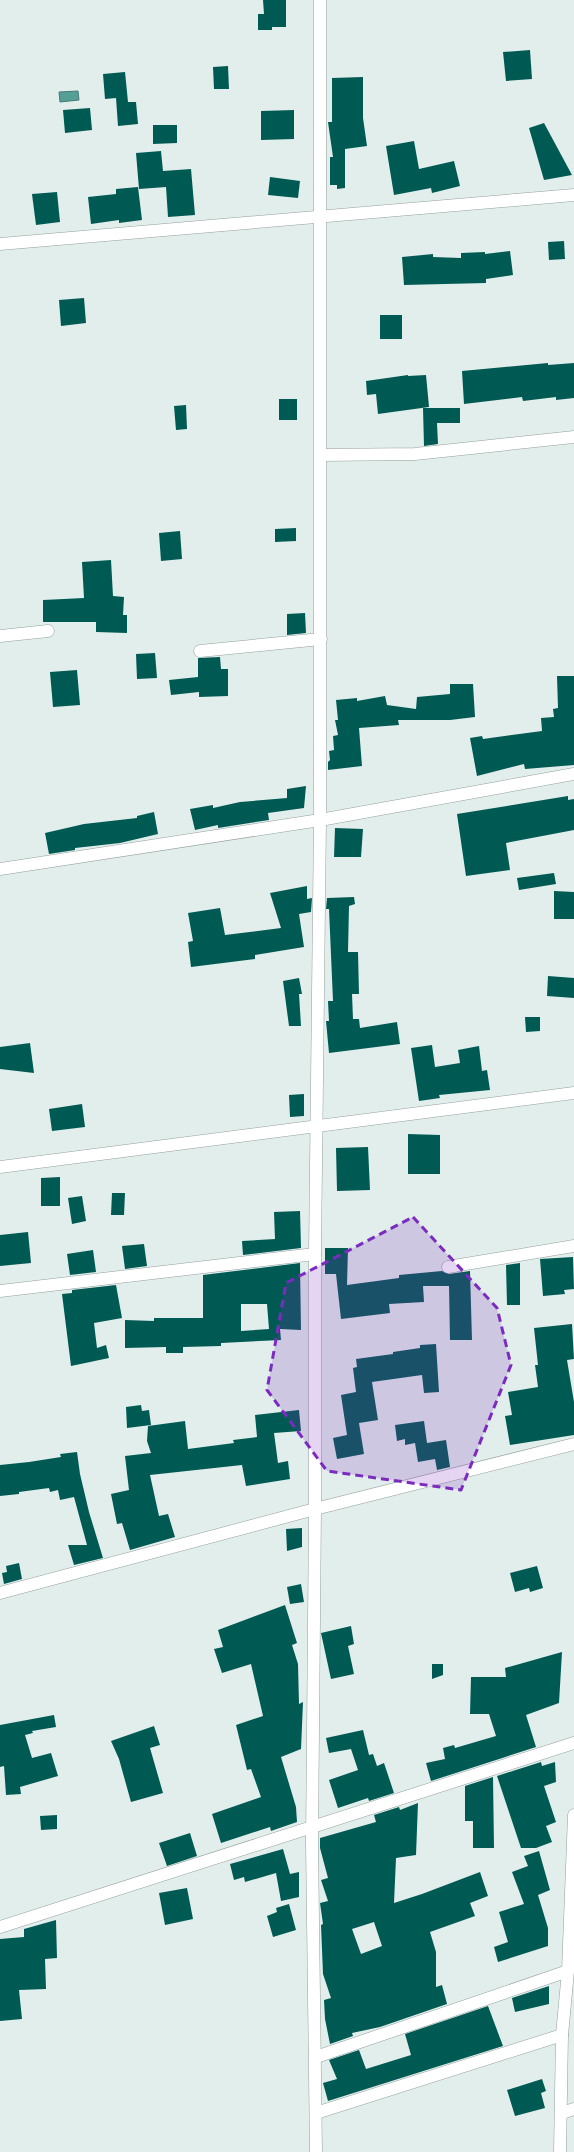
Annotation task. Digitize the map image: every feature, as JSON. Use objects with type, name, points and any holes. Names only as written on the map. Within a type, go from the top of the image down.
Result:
[{"type":"street","points":[[316,2152],[312,1827],[315,1509],[315,1254],[321,639],[320,0]]},
{"type":"street","points":[[0,244],[574,195]]},
{"type":"street","points":[[321,455],[415,454],[574,437]]},
{"type":"street","points":[[0,636],[48,631]]},
{"type":"street","points":[[200,651],[321,639]]},
{"type":"street","points":[[0,869],[320,820],[574,774]]},
{"type":"street","points":[[0,1167],[574,1094]]},
{"type":"street","points":[[448,1267],[574,1246]]},
{"type":"street","points":[[0,1291],[315,1254]]},
{"type":"street","points":[[0,1593],[315,1509],[574,1444]]},
{"type":"street","points":[[0,1927],[574,1743]]},
{"type":"street","points":[[560,2152],[562,2113],[562,2035],[569,2020],[568,1971],[574,1815]]},
{"type":"street","points":[[316,2058],[568,1971]]},
{"type":"street","points":[[316,2113],[562,2035]]},
{"type":"street","points":[[562,2113],[574,2109]]},
{"type":"highlighted area","points":[[413,1217],[497,1308],[511,1365],[461,1490],[327,1471],[267,1390],[286,1283]]},
{"type":"water","points":[[78,91],[79,100],[60,102],[59,92]]},
{"type":"building","points":[[263,0],[286,0],[286,27],[272,27],[272,30],[258,30],[258,14],[264,14]]},
{"type":"building","points":[[530,50],[532,79],[506,81],[503,52]]},
{"type":"building","points":[[228,66],[229,89],[214,89],[213,67]]},
{"type":"building","points":[[125,72],[128,102],[136,102],[138,124],[118,126],[116,98],[105,99],[103,74]]},
{"type":"building","points":[[363,77],[363,118],[367,146],[345,149],[345,188],[337,189],[337,185],[330,185],[330,157],[333,157],[328,122],[332,122],[332,78]]},
{"type":"building","points":[[90,108],[92,130],[65,133],[63,110]]},
{"type":"building","points":[[294,110],[294,139],[261,140],[261,111]]},
{"type":"building","points":[[544,123],[572,175],[544,180],[529,128]]},
{"type":"building","points":[[153,125],[177,125],[177,143],[153,144]]},
{"type":"building","points":[[414,141],[419,169],[454,161],[460,186],[432,193],[431,188],[394,195],[386,146]]},
{"type":"building","points":[[161,151],[163,171],[191,169],[195,215],[168,217],[166,187],[139,189],[136,153]]},
{"type":"building","points":[[270,177],[300,181],[298,198],[268,195]]},
{"type":"building","points":[[138,187],[142,220],[119,223],[119,220],[91,224],[88,197],[116,194],[116,189]]},
{"type":"building","points":[[57,192],[60,222],[36,225],[32,194]]},
{"type":"building","points":[[564,241],[565,259],[549,260],[548,242]]},
{"type":"building","points":[[510,251],[513,275],[486,279],[486,283],[404,285],[402,257],[433,254],[433,257],[461,258],[461,253],[485,252],[485,254]]},
{"type":"building","points":[[84,298],[86,323],[61,326],[59,300]]},
{"type":"building","points":[[380,315],[402,315],[402,339],[380,339]]},
{"type":"building","points":[[548,363],[548,365],[574,363],[574,398],[556,400],[556,397],[523,401],[522,397],[464,404],[462,371]]},
{"type":"building","points":[[408,375],[426,375],[429,407],[378,414],[376,394],[367,395],[366,381]]},
{"type":"building","points":[[279,399],[297,399],[297,420],[279,420]]},
{"type":"building","points":[[186,405],[187,429],[176,430],[174,406]]},
{"type":"building","points":[[423,408],[460,408],[460,423],[437,423],[438,444],[424,446]]},
{"type":"building","points":[[296,528],[296,541],[275,542],[275,529]]},
{"type":"building","points":[[180,531],[182,559],[161,561],[159,533]]},
{"type":"building","points":[[111,560],[113,596],[124,597],[123,615],[127,615],[127,633],[96,632],[96,622],[43,622],[43,600],[84,598],[82,562]]},
{"type":"building","points":[[305,613],[306,633],[287,635],[287,614]]},
{"type":"building","points":[[155,653],[157,678],[137,679],[136,654]]},
{"type":"building","points":[[220,657],[221,669],[228,669],[228,696],[199,697],[199,692],[171,695],[169,680],[198,677],[198,658]]},
{"type":"building","points":[[77,670],[80,705],[53,707],[50,672]]},
{"type":"building","points":[[557,676],[574,676],[574,765],[525,769],[524,764],[477,776],[470,738],[482,736],[483,739],[542,731],[541,718],[554,717],[553,709],[558,708]]},
{"type":"building","points":[[450,684],[473,684],[475,717],[450,720],[398,720],[399,725],[359,728],[362,766],[328,770],[328,762],[330,760],[329,751],[334,750],[333,736],[338,735],[335,720],[338,720],[336,700],[357,698],[357,701],[385,696],[387,705],[416,709],[417,697],[450,694]]},
{"type":"building","points":[[306,786],[304,808],[268,813],[269,820],[218,828],[218,825],[195,830],[190,809],[213,805],[213,808],[240,802],[287,798],[287,789]]},
{"type":"building","points":[[568,796],[568,800],[574,799],[574,830],[506,843],[510,870],[466,876],[457,814]]},
{"type":"building","points":[[154,812],[158,834],[120,843],[75,848],[75,850],[49,854],[45,833],[84,824],[137,818],[137,816]]},
{"type":"building","points":[[335,828],[363,829],[361,857],[334,857]]},
{"type":"building","points":[[554,873],[556,884],[519,890],[517,878]]},
{"type":"building","points":[[307,886],[307,899],[312,898],[311,912],[299,914],[304,947],[255,955],[255,959],[191,967],[188,942],[193,941],[188,913],[220,908],[225,935],[281,928],[270,893]]},
{"type":"building","points":[[554,891],[574,892],[574,919],[554,919]]},
{"type":"building","points":[[354,897],[355,904],[349,906],[348,952],[358,952],[359,994],[352,994],[353,1019],[359,1019],[360,1028],[397,1022],[400,1044],[329,1053],[326,1021],[329,1021],[328,1001],[333,1001],[329,909],[326,909],[327,898]]},
{"type":"building","points":[[548,976],[574,978],[574,998],[547,996]]},
{"type":"building","points":[[299,978],[302,994],[299,994],[301,1026],[289,1026],[283,981]]},
{"type":"building","points":[[525,1017],[540,1017],[540,1031],[526,1032]]},
{"type":"building","points":[[30,1043],[34,1073],[0,1069],[0,1047]]},
{"type":"building","points":[[432,1045],[435,1067],[460,1063],[458,1050],[479,1046],[482,1071],[487,1070],[490,1090],[439,1095],[440,1098],[419,1101],[411,1048]]},
{"type":"building","points":[[304,1094],[304,1116],[290,1117],[289,1095]]},
{"type":"building","points":[[82,1104],[85,1127],[52,1131],[49,1109]]},
{"type":"building","points":[[408,1134],[440,1135],[440,1174],[408,1174]]},
{"type":"building","points":[[368,1147],[370,1190],[337,1191],[336,1148]]},
{"type":"building","points":[[60,1177],[60,1206],[41,1206],[41,1178]]},
{"type":"building","points":[[112,1193],[125,1193],[124,1215],[111,1215]]},
{"type":"building","points":[[82,1196],[86,1221],[72,1224],[68,1198]]},
{"type":"building","points":[[300,1211],[301,1248],[243,1255],[242,1241],[275,1239],[274,1212]]},
{"type":"building","points":[[28,1232],[31,1263],[0,1266],[0,1235]]},
{"type":"building","points":[[144,1244],[147,1266],[125,1269],[122,1246]]},
{"type":"building","points":[[325,1248],[348,1248],[347,1285],[399,1278],[399,1275],[442,1271],[449,1274],[470,1271],[472,1340],[450,1340],[449,1286],[423,1286],[424,1302],[389,1304],[390,1313],[341,1319],[336,1274],[325,1274]]},
{"type":"building","points":[[93,1250],[96,1272],[70,1275],[67,1254]]},
{"type":"building","points":[[573,1257],[574,1289],[564,1290],[565,1294],[543,1296],[540,1259]]},
{"type":"building","points":[[300,1263],[301,1330],[280,1329],[281,1340],[221,1343],[221,1346],[183,1347],[183,1353],[166,1353],[166,1347],[125,1348],[125,1320],[154,1321],[154,1318],[203,1318],[203,1275]],"holes":[[[241,1304],[267,1304],[269,1329],[241,1331]]]},
{"type":"building","points":[[520,1263],[520,1305],[507,1305],[506,1265]]},
{"type":"building","points":[[116,1285],[122,1318],[94,1323],[97,1348],[106,1345],[109,1358],[71,1366],[62,1294],[72,1293],[72,1290]]},
{"type":"building","points":[[572,1324],[574,1359],[567,1360],[574,1402],[574,1435],[510,1445],[505,1416],[512,1415],[508,1392],[538,1387],[535,1365],[538,1365],[534,1328]]},
{"type":"building","points":[[436,1344],[439,1392],[424,1393],[422,1375],[372,1382],[378,1420],[359,1423],[364,1454],[337,1459],[333,1438],[347,1435],[341,1395],[356,1392],[353,1368],[357,1367],[356,1359],[393,1354],[393,1352],[420,1348],[420,1345]]},
{"type":"building","points":[[141,1405],[142,1411],[149,1410],[151,1425],[127,1428],[126,1407]]},
{"type":"building","points":[[299,1410],[301,1431],[274,1433],[278,1463],[288,1461],[290,1479],[246,1486],[242,1465],[150,1475],[159,1516],[168,1514],[175,1537],[130,1550],[122,1523],[117,1524],[111,1494],[129,1490],[125,1456],[151,1453],[147,1441],[148,1426],[185,1421],[188,1449],[234,1443],[233,1440],[257,1437],[255,1415]]},
{"type":"building","points":[[424,1421],[427,1443],[446,1440],[450,1467],[437,1470],[435,1459],[418,1462],[415,1443],[405,1445],[405,1439],[397,1441],[395,1425]]},
{"type":"building","points":[[77,1452],[80,1474],[89,1512],[103,1558],[74,1565],[68,1545],[87,1545],[74,1497],[60,1500],[58,1490],[50,1492],[49,1488],[0,1496],[0,1465],[61,1457],[60,1454]]},
{"type":"building","points":[[302,1528],[302,1547],[287,1551],[286,1529]]},
{"type":"building","points":[[19,1563],[22,1579],[4,1584],[2,1573],[7,1572],[6,1566]]},
{"type":"building","points":[[537,1566],[543,1588],[530,1592],[529,1588],[515,1592],[510,1573]]},
{"type":"building","points":[[301,1584],[304,1602],[290,1604],[287,1587]]},
{"type":"building","points":[[285,1605],[297,1643],[292,1645],[298,1664],[299,1704],[303,1702],[301,1749],[281,1757],[296,1807],[297,1822],[271,1831],[270,1827],[221,1843],[212,1814],[261,1797],[251,1769],[247,1770],[236,1725],[263,1716],[251,1664],[222,1673],[214,1649],[223,1647],[218,1630]]},
{"type":"building","points":[[351,1626],[354,1644],[348,1646],[354,1674],[331,1679],[321,1633]]},
{"type":"building","points":[[562,1652],[559,1703],[526,1715],[536,1747],[431,1781],[426,1763],[445,1759],[443,1748],[454,1745],[455,1748],[496,1736],[489,1714],[470,1714],[471,1677],[506,1677],[505,1668]]},
{"type":"building","points":[[432,1664],[443,1664],[443,1675],[432,1679]]},
{"type":"building","points":[[54,1715],[56,1727],[32,1731],[33,1733],[25,1735],[32,1758],[51,1753],[58,1776],[20,1787],[21,1794],[6,1795],[4,1766],[0,1767],[0,1725]]},
{"type":"building","points":[[154,1726],[160,1745],[150,1748],[163,1793],[131,1802],[119,1759],[111,1741]]},
{"type":"building","points":[[363,1730],[369,1755],[373,1754],[377,1766],[384,1763],[394,1793],[369,1801],[368,1798],[338,1808],[329,1780],[358,1770],[351,1749],[329,1753],[326,1738]]},
{"type":"building","points":[[541,1762],[542,1766],[555,1762],[556,1782],[544,1786],[556,1822],[546,1826],[552,1842],[536,1848],[521,1848],[497,1776]]},
{"type":"building","points":[[493,1777],[494,1848],[473,1848],[473,1821],[465,1821],[465,1786]]},
{"type":"building","points":[[418,1803],[416,1855],[396,1858],[394,1903],[480,1872],[488,1896],[470,1903],[475,1916],[430,1932],[436,1952],[436,1987],[442,1985],[447,2004],[380,2027],[352,2033],[353,2036],[330,2044],[325,2019],[324,2000],[331,1998],[323,1974],[321,1925],[323,1924],[320,1903],[328,1901],[321,1880],[328,1878],[320,1848],[320,1838],[376,1822],[374,1815],[399,1807],[400,1810]],"holes":[[[374,1922],[382,1946],[361,1954],[352,1929]]]},
{"type":"building","points":[[57,1815],[57,1829],[41,1830],[40,1816]]},
{"type":"building","points":[[190,1833],[197,1856],[167,1866],[159,1843]]},
{"type":"building","points":[[283,1849],[290,1874],[299,1872],[299,1897],[281,1901],[276,1873],[245,1882],[244,1877],[234,1880],[230,1864]]},
{"type":"building","points":[[539,1851],[550,1890],[538,1895],[548,1928],[548,1946],[498,1962],[494,1947],[508,1942],[499,1912],[524,1904],[512,1872],[528,1866],[524,1856]]},
{"type":"building","points":[[187,1888],[193,1919],[165,1925],[159,1893]]},
{"type":"building","points":[[289,1904],[296,1930],[273,1937],[267,1916],[277,1912],[276,1908]]},
{"type":"building","points":[[56,1920],[57,1958],[45,1959],[46,1989],[19,1990],[22,2019],[0,2021],[0,1939],[24,1937],[24,1929]]},
{"type":"building","points":[[549,1986],[549,2004],[515,2012],[512,1998]]},
{"type":"building","points":[[488,2006],[503,2046],[328,2101],[323,2083],[337,2079],[329,2060],[359,2050],[366,2069],[411,2055],[405,2034]]},
{"type":"building","points":[[542,2079],[546,2091],[541,2093],[545,2108],[515,2116],[507,2090]]}]
